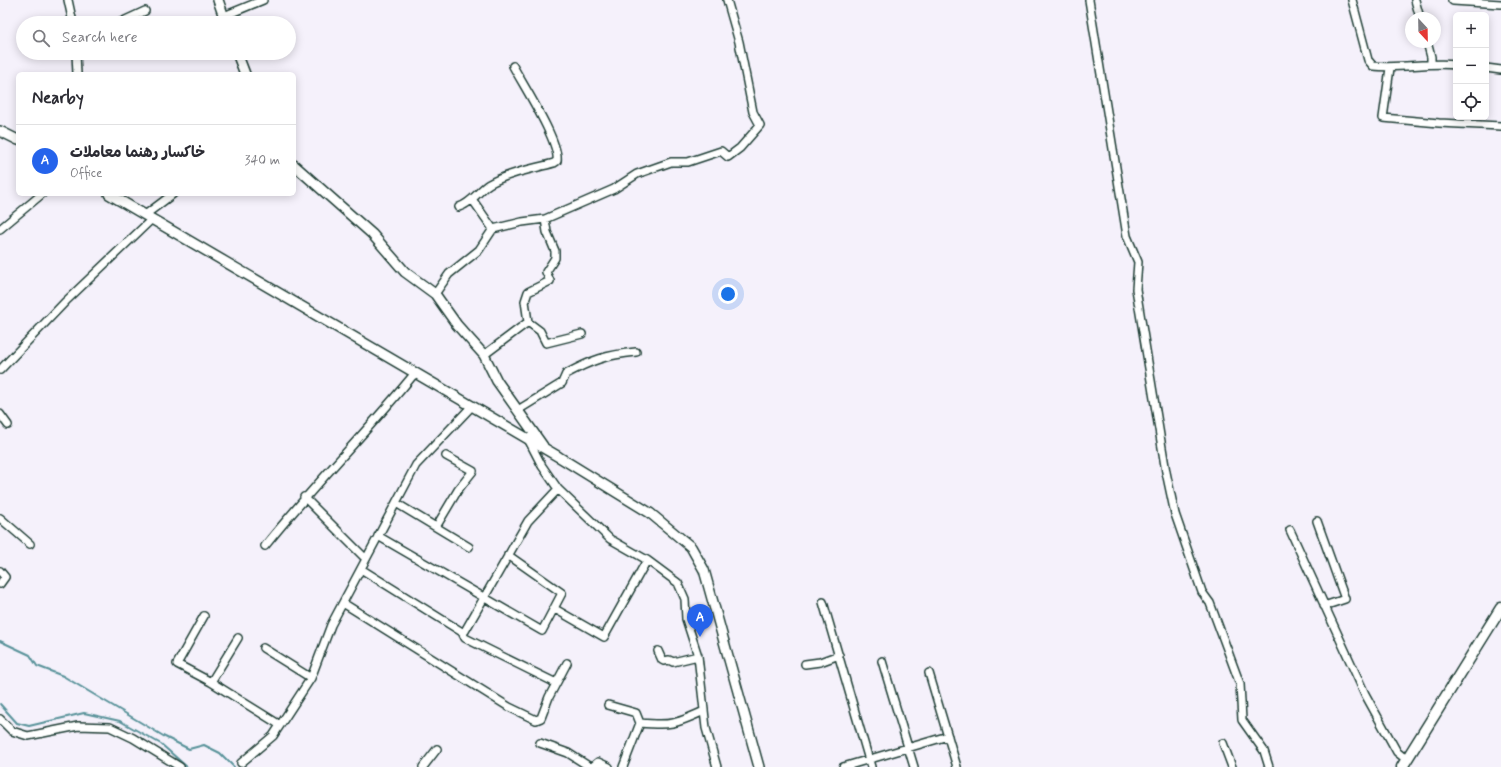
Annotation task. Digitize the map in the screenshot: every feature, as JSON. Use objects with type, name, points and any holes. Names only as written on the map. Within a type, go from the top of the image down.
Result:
[{"type":"main road","points":[[1404,763],[1501,608]]},
{"type":"street","points":[[68,0],[71,16]]},
{"type":"street","points":[[218,0],[224,16]]},
{"type":"street","points":[[231,16],[262,0]]},
{"type":"street","points":[[435,294],[449,274],[479,250],[493,229],[522,222],[545,219],[614,189],[637,174],[671,162],[688,162],[720,151],[728,157],[740,148],[760,125],[753,112],[740,42],[727,0]]},
{"type":"street","points":[[1089,0],[1128,236],[1138,262],[1136,289],[1157,419],[1175,514],[1202,592],[1210,603],[1240,684],[1242,720],[1264,751],[1269,767]]},
{"type":"street","points":[[1352,0],[1368,60],[1373,66],[1390,68],[1409,65],[1453,65]]},
{"type":"street","points":[[1415,0],[1418,12]]},
{"type":"street","points":[[1452,0],[1453,2],[1501,4]]},
{"type":"street","points":[[134,16],[145,11]]},
{"type":"street","points":[[1429,48],[1431,64]]},
{"type":"street","points":[[76,60],[77,72]]},
{"type":"street","points":[[240,60],[245,72]]},
{"type":"street","points":[[459,207],[472,200],[488,185],[508,176],[557,161],[558,156],[552,139],[513,66]]},
{"type":"street","points":[[1390,68],[1383,118],[1439,123],[1501,126]]},
{"type":"street","points":[[1489,68],[1501,70]]},
{"type":"street","points":[[0,131],[16,139]]},
{"type":"street","points":[[296,167],[372,234],[404,272],[435,294],[457,325],[484,356],[497,381],[545,449]]},
{"type":"street","points":[[0,229],[40,196]]},
{"type":"street","points":[[112,196],[545,449],[650,513],[691,547],[704,570],[759,767]]},
{"type":"street","points":[[0,370],[148,217],[171,196]]},
{"type":"street","points":[[472,200],[493,229]]},
{"type":"street","points":[[545,219],[547,232],[555,251],[555,258],[546,271],[550,281],[528,292],[525,301],[528,322],[540,331],[546,343],[582,334]]},
{"type":"street","points":[[484,356],[528,322]]},
{"type":"street","points":[[518,410],[564,382],[566,374],[583,365],[604,356],[636,352]]},
{"type":"street","points":[[265,546],[304,497],[383,412],[416,373]]},
{"type":"street","points":[[241,763],[273,736],[312,678],[331,625],[416,465],[472,406]]},
{"type":"street","points":[[0,414],[8,425]]},
{"type":"street","points":[[528,439],[542,466],[558,489],[610,540],[646,560],[678,583],[685,599],[686,619],[698,656],[706,728],[717,767]]},
{"type":"street","points":[[436,527],[458,490],[473,471],[446,456]]},
{"type":"street","points":[[462,632],[465,631],[483,596],[528,521],[558,489]]},
{"type":"street","points":[[304,497],[366,559]]},
{"type":"street","points":[[396,503],[469,547]]},
{"type":"street","points":[[0,518],[30,544]]},
{"type":"street","points":[[1317,521],[1345,599],[1324,606]]},
{"type":"street","points":[[1290,530],[1364,694],[1404,763]]},
{"type":"street","points":[[378,536],[483,596],[540,631],[543,630],[562,593],[508,555]]},
{"type":"street","points":[[554,609],[604,636],[646,560]]},
{"type":"street","points":[[361,569],[462,632],[466,638],[556,683]]},
{"type":"street","points":[[0,571],[5,577],[0,584]]},
{"type":"street","points":[[823,602],[871,767]]},
{"type":"street","points":[[343,603],[509,707],[536,720],[541,718],[556,683],[567,663]]},
{"type":"street","points":[[204,616],[177,664],[211,682],[280,725]]},
{"type":"street","points":[[211,682],[238,638]]},
{"type":"street","points":[[263,648],[312,678]]},
{"type":"street","points":[[658,651],[662,660],[664,661],[669,660],[673,662],[698,656]]},
{"type":"street","points":[[805,664],[820,662],[839,655]]},
{"type":"street","points":[[882,661],[914,767]]},
{"type":"street","points":[[929,673],[957,767]]},
{"type":"street","points":[[608,705],[636,713],[640,723],[623,767]]},
{"type":"street","points":[[640,723],[664,726],[674,724],[704,711]]},
{"type":"street","points":[[0,719],[12,731],[28,736],[78,726],[110,727],[140,741],[180,767]]},
{"type":"street","points":[[843,767],[948,736]]},
{"type":"street","points":[[540,743],[568,754],[591,767],[598,762],[609,767]]},
{"type":"street","points":[[1223,743],[1232,767]]},
{"type":"street","points":[[423,767],[437,750]]},
{"type":"waterway","points":[[0,641],[30,655],[37,666],[63,676],[165,737],[189,749],[204,745],[220,753],[234,767]]},
{"type":"waterway","points":[[0,704],[17,723],[29,726],[84,713],[120,721],[161,744],[187,767]]},
{"type":"place","name":"خاکسار رهنما معاملات","points":[[700,637]]}]
